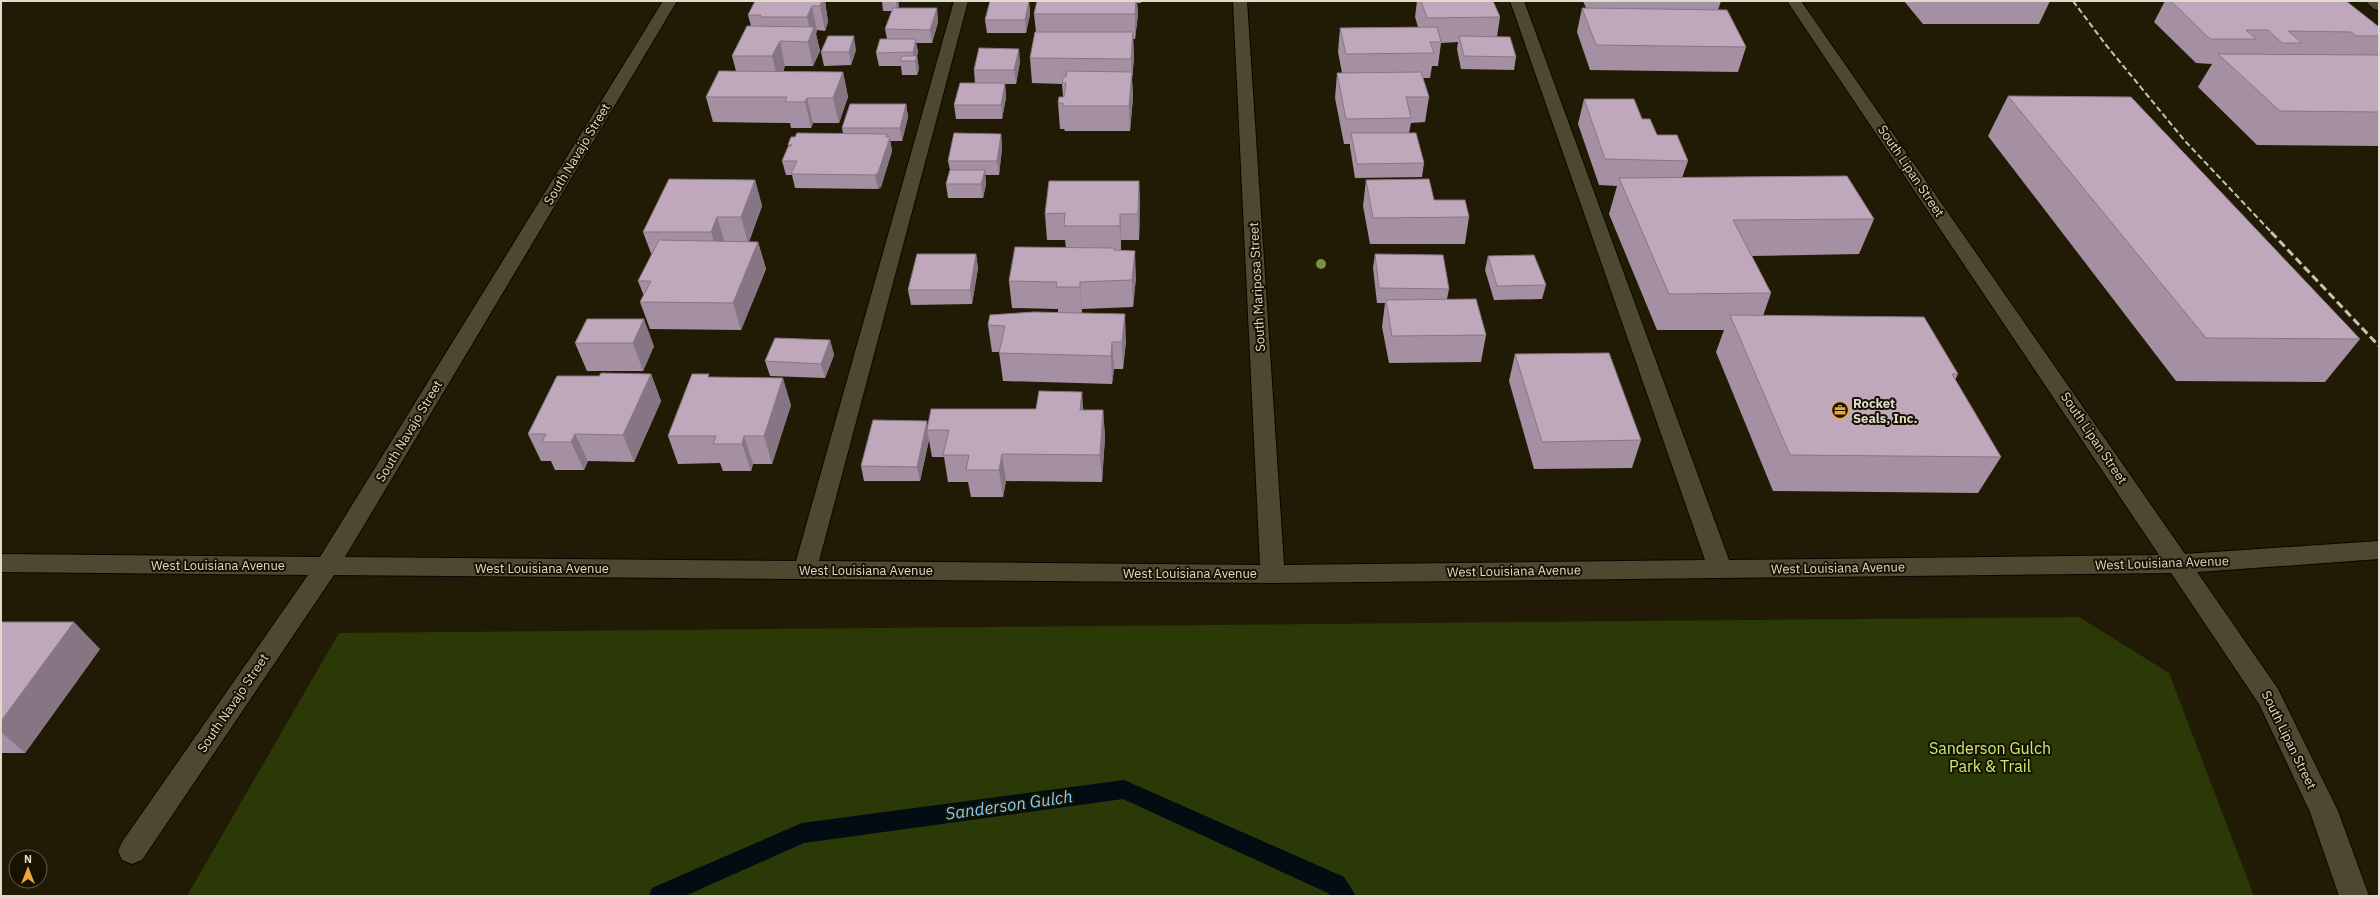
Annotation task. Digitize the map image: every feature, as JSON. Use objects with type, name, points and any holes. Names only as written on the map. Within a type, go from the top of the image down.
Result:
[{"type":"street","name":"South Navajo Street","points":[[132,851],[327,566],[670,1]]},
{"type":"street","points":[[804,570],[961,1]]},
{"type":"street","name":"South Mariposa Street","points":[[1240,1],[1273,574]]},
{"type":"street","points":[[1517,1],[1720,569]]},
{"type":"street","name":"South Lipan Street","points":[[1794,1],[2269,696],[2324,811],[2354,896]]},
{"type":"street","points":[[2372,1],[2379,6]]},
{"type":"street","name":"West Louisiana Avenue","points":[[1,564],[1273,574],[2180,564],[2379,550]]},
{"type":"green space","name":"Sanderson Gulch Park & Trail","points":[[2079,617],[2169,673],[2254,896],[187,896],[339,633]]},
{"type":"building","points":[[755,1],[822,1],[820,6],[812,6],[807,17],[760,17],[761,15],[748,15]]},
{"type":"building","points":[[990,1],[1029,1],[1025,20],[985,20]]},
{"type":"building","points":[[1037,1],[1136,1],[1135,14],[1034,14]]},
{"type":"building","points":[[1421,1],[1493,1],[1500,17],[1427,18]]},
{"type":"building","points":[[2171,1],[2346,1],[2379,27],[2379,36],[2356,36],[2351,32],[2288,31],[2302,43],[2282,43],[2268,30],[2246,30],[2256,39],[2210,39]]},
{"type":"building","points":[[893,8],[937,8],[930,30],[885,29]]},
{"type":"building","points":[[1582,8],[1727,10],[1746,47],[1596,45]]},
{"type":"building","points":[[747,26],[814,27],[808,42],[780,41],[772,56],[732,56]]},
{"type":"building","points":[[1437,27],[1441,42],[1430,42],[1434,53],[1346,54],[1340,28]]},
{"type":"building","points":[[1035,32],[1133,32],[1131,59],[1030,58]]},
{"type":"building","points":[[828,36],[854,36],[849,52],[821,52]]},
{"type":"building","points":[[1459,36],[1510,37],[1516,57],[1464,56]]},
{"type":"building","points":[[880,39],[916,39],[913,52],[876,53]]},
{"type":"building","points":[[979,48],[1019,49],[1014,70],[974,70]]},
{"type":"building","points":[[2218,54],[2379,55],[2379,112],[2280,111]]},
{"type":"building","points":[[902,56],[917,56],[915,61],[900,61]]},
{"type":"building","points":[[719,71],[843,72],[833,98],[807,98],[805,102],[785,102],[787,97],[706,97]]},
{"type":"building","points":[[1067,71],[1132,72],[1129,106],[1063,106],[1063,103],[1058,103],[1059,97],[1064,97],[1066,83],[1062,83],[1063,77],[1066,77]]},
{"type":"building","points":[[1421,72],[1429,97],[1406,97],[1411,118],[1346,119],[1337,73]]},
{"type":"building","points":[[960,83],[1005,83],[1001,105],[954,105]]},
{"type":"building","points":[[2008,96],[2131,97],[2360,339],[2206,338]]},
{"type":"building","points":[[1584,99],[1634,99],[1642,119],[1650,119],[1657,135],[1677,135],[1688,161],[1605,159]]},
{"type":"building","points":[[850,104],[906,104],[900,128],[842,128]]},
{"type":"building","points":[[797,133],[887,134],[886,137],[890,137],[878,173],[875,175],[791,174],[797,161],[782,161],[788,147],[792,145],[788,145],[791,137],[795,137]]},
{"type":"building","points":[[954,133],[1001,134],[997,161],[948,161]]},
{"type":"building","points":[[1351,133],[1416,133],[1424,163],[1357,164]]},
{"type":"building","points":[[950,170],[985,170],[981,184],[946,184]]},
{"type":"building","points":[[1847,176],[1874,219],[1733,220],[1771,293],[1669,294],[1619,178]]},
{"type":"building","points":[[669,179],[755,180],[741,217],[717,217],[711,232],[643,232]]},
{"type":"building","points":[[1429,179],[1434,200],[1465,200],[1469,217],[1373,218],[1366,180]]},
{"type":"building","points":[[1049,181],[1139,181],[1138,214],[1120,214],[1120,226],[1064,226],[1065,213],[1045,214]]},
{"type":"building","points":[[659,240],[758,242],[733,303],[640,302],[651,281],[638,281]]},
{"type":"building","points":[[1015,247],[1114,248],[1114,250],[1135,251],[1132,280],[1080,282],[1080,287],[1056,287],[1057,282],[1009,281]]},
{"type":"building","points":[[917,254],[976,254],[970,290],[908,290]]},
{"type":"building","points":[[1375,254],[1443,255],[1449,289],[1379,288]]},
{"type":"building","points":[[1534,255],[1546,285],[1497,286],[1488,256]]},
{"type":"building","points":[[1476,299],[1486,335],[1392,336],[1386,300]]},
{"type":"building","points":[[1034,312],[1125,314],[1122,342],[1112,342],[1111,356],[999,353],[1005,326],[988,325],[990,315]]},
{"type":"building","points":[[1730,315],[1924,317],[1958,374],[1952,374],[2001,457],[1790,455]]},
{"type":"building","points":[[587,319],[644,319],[633,343],[575,343]]},
{"type":"building","points":[[775,338],[830,340],[821,364],[765,361]]},
{"type":"building","points":[[1609,353],[1641,440],[1542,442],[1515,354]]},
{"type":"building","points":[[601,373],[651,374],[623,435],[575,434],[571,442],[542,442],[546,434],[528,434],[557,376],[599,376]]},
{"type":"building","points":[[692,374],[709,374],[708,377],[783,378],[764,436],[744,436],[742,444],[713,444],[716,436],[668,436]]},
{"type":"building","points":[[1039,391],[1082,392],[1080,410],[1103,410],[1100,455],[1002,454],[999,470],[966,470],[969,455],[943,455],[949,430],[927,430],[931,409],[1036,409]]},
{"type":"building","points":[[873,420],[927,421],[917,467],[861,466]]},
{"type":"building","points":[[1,622],[74,622],[1,721]]},
{"type":"waterway","name":"Sanderson Gulch","points":[[660,896],[802,833],[1124,789],[1336,885],[1345,896]]},
{"type":"railway","points":[[2073,1],[2106,45],[2185,141],[2272,233]]},
{"type":"railway","points":[[2271,232],[2379,346]]},
{"type":"place","name":"Rocket Seals, Inc.","points":[[1840,410]]}]
